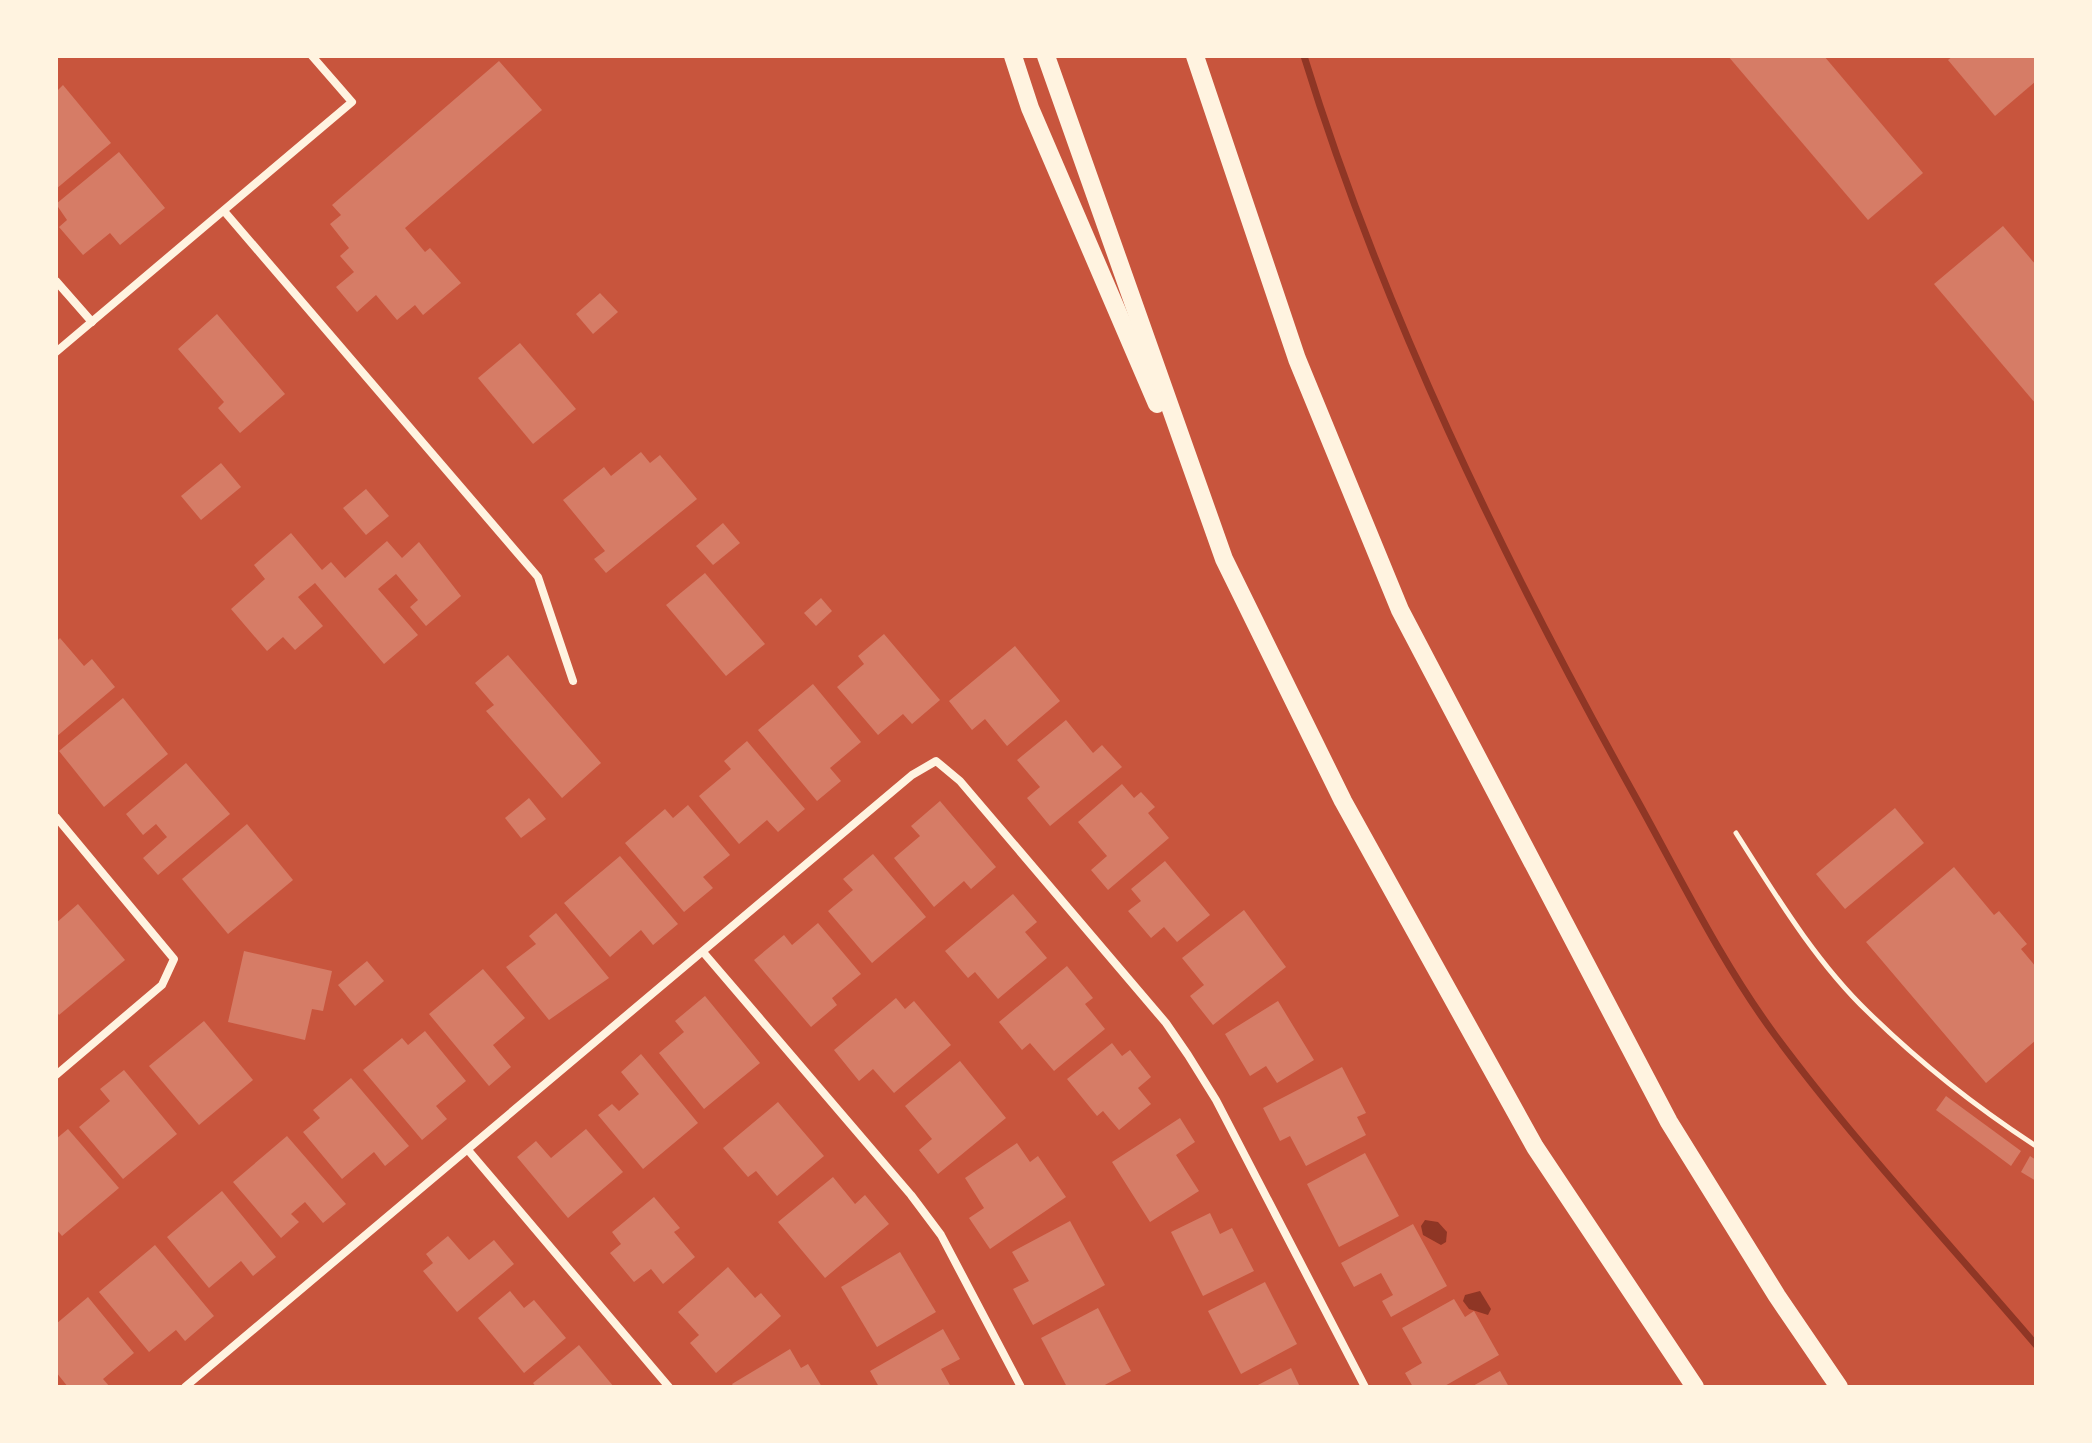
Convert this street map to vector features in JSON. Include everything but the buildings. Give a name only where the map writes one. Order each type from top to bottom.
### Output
[{"type":"highway","points":[[1013,56],[1030,108],[1224,559],[1343,801],[1535,1147],[1695,1387]]},
{"type":"highway","points":[[1046,56],[1224,559]]},
{"type":"highway","points":[[1196,58],[1297,359],[1400,610],[1669,1122],[1777,1296],[1839,1387]]},
{"type":"street","points":[[56,352],[352,102],[312,56]]},
{"type":"street","points":[[224,211],[538,577],[573,681]]},
{"type":"street","points":[[59,285],[92,322]]},
{"type":"street","points":[[185,1387],[912,775],[936,761],[960,781],[1173,1034],[1216,1100],[1365,1387]]},
{"type":"street","points":[[56,817],[174,959],[162,985],[56,1075]]},
{"type":"street","points":[[703,952],[911,1195],[941,1235],[1021,1387]]},
{"type":"street","points":[[468,1150],[669,1387]]},
{"type":"lane","points":[[1736,833],[1790,917],[1866,1010],[1976,1105],[2036,1146]]},
{"type":"shaded area","points":[[1425,1220],[1438,1222],[1447,1232],[1446,1242],[1441,1245],[1423,1235],[1421,1226]]},
{"type":"shaded area","points":[[1480,1291],[1491,1309],[1488,1315],[1469,1309],[1463,1301],[1465,1295]]},
{"type":"waterway","points":[[1304,56],[1370,246],[1448,431],[1536,612],[1699,914],[1735,976],[1806,1075],[1870,1154],[2036,1345]]}]
